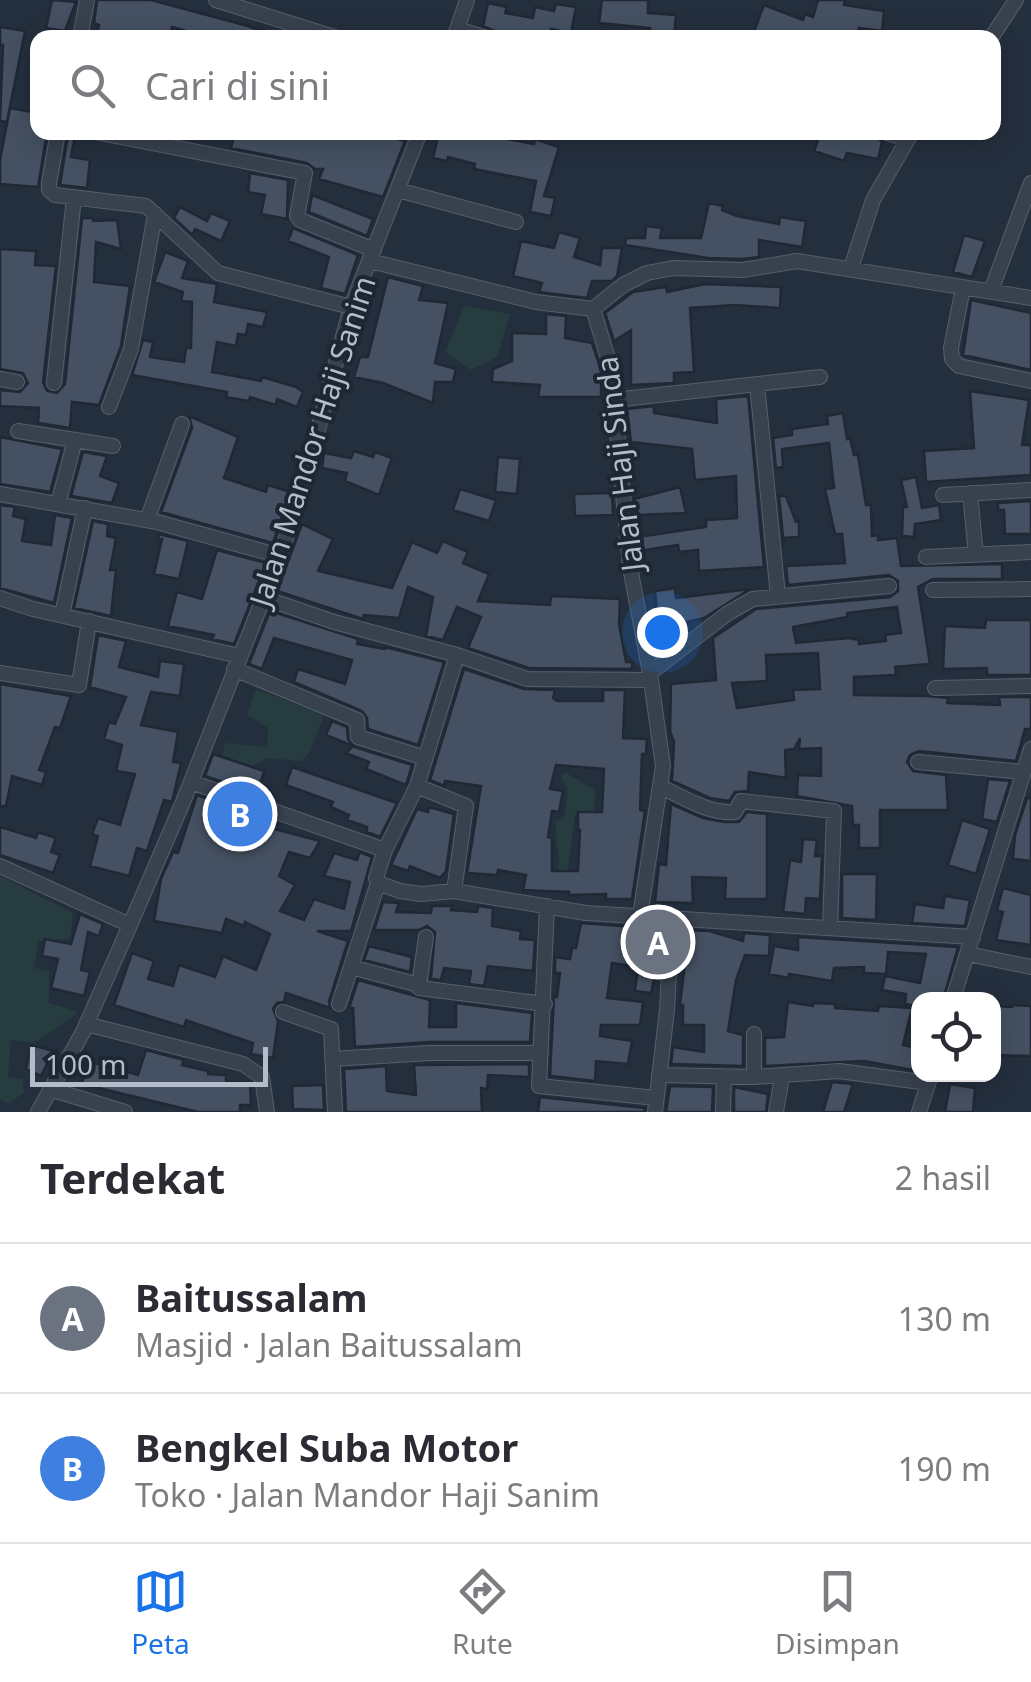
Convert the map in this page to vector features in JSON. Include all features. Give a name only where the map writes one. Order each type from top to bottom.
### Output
[{"type":"street","points":[[81,30],[87,0]]},
{"type":"street","points":[[216,0],[310,30]]},
{"type":"street","points":[[274,19],[278,0]]},
{"type":"street","points":[[457,30],[467,0]]},
{"type":"street","points":[[996,30],[1016,0]]},
{"type":"street","points":[[57,140],[49,190],[55,196],[146,206],[218,273],[351,308]]},
{"type":"street","points":[[137,140],[305,173],[300,220],[372,255],[536,302],[592,309],[624,284],[647,274],[673,268],[726,271],[797,261],[1031,298]]},
{"type":"street","name":"Jalan Mandor Haji Sanim","points":[[38,1112],[86,1024],[130,925],[264,598],[304,485],[351,308],[417,140]]},
{"type":"street","points":[[851,268],[874,200],[907,140]]},
{"type":"street","points":[[991,291],[1031,183]]},
{"type":"street","points":[[398,190],[516,222]]},
{"type":"street","points":[[54,383],[74,198]]},
{"type":"street","points":[[109,406],[131,349],[155,214]]},
{"type":"street","points":[[963,288],[952,359],[959,366],[1031,381]]},
{"type":"street","name":"Jalan Haji Sinda","points":[[592,309],[605,341],[630,567],[663,766],[640,916]]},
{"type":"street","points":[[614,400],[820,376]]},
{"type":"street","points":[[0,379],[17,382]]},
{"type":"street","points":[[757,384],[778,596]]},
{"type":"street","points":[[147,520],[182,424]]},
{"type":"street","points":[[18,431],[113,446]]},
{"type":"street","points":[[58,504],[75,440]]},
{"type":"street","points":[[943,496],[1031,490]]},
{"type":"street","points":[[970,493],[976,555]]},
{"type":"street","points":[[0,494],[147,520],[280,556]]},
{"type":"street","points":[[62,615],[85,508]]},
{"type":"street","points":[[926,557],[1031,552]]},
{"type":"street","points":[[264,598],[527,678],[650,677],[746,602],[889,586]]},
{"type":"street","points":[[933,590],[1031,589]]},
{"type":"street","points":[[0,598],[237,663],[357,720],[358,737],[426,758]]},
{"type":"street","points":[[0,673],[80,686],[89,621]]},
{"type":"street","points":[[340,1004],[385,850],[417,786],[457,656]]},
{"type":"street","points":[[935,688],[1031,686]]},
{"type":"street","points":[[956,992],[1031,749]]},
{"type":"street","points":[[918,762],[1024,772]]},
{"type":"street","points":[[191,782],[385,850]]},
{"type":"street","points":[[417,786],[466,806],[454,891]]},
{"type":"street","points":[[661,788],[723,812],[735,812],[740,800],[834,811],[830,928]]},
{"type":"street","points":[[0,866],[130,925]]},
{"type":"street","points":[[378,882],[421,894],[454,891],[586,914],[973,937]]},
{"type":"street","points":[[547,906],[546,1004],[539,1083],[542,1088],[655,1105],[667,1010],[672,918]]},
{"type":"street","points":[[418,984],[426,937]]},
{"type":"street","points":[[968,954],[1031,967]]},
{"type":"street","points":[[351,967],[418,984],[419,988],[546,1004]]},
{"type":"street","points":[[283,1012],[331,1030],[335,1112]]},
{"type":"street","points":[[86,1024],[243,1064],[262,1077],[267,1112]]},
{"type":"street","points":[[754,1034],[754,1078]]},
{"type":"street","points":[[332,1059],[542,1054]]},
{"type":"street","points":[[658,1075],[754,1078],[839,1071],[911,1077]]},
{"type":"street","points":[[776,1112],[782,1076]]},
{"type":"street","points":[[722,1112],[724,1078]]},
{"type":"street","points":[[919,1112],[929,1082]]},
{"type":"street","points":[[53,1090],[125,1112]]},
{"type":"green space","points":[[464,306],[510,314],[497,357],[471,370],[445,352]]},
{"type":"green space","points":[[256,689],[324,715],[310,752],[301,761],[267,758],[251,767],[222,755],[225,743],[267,747],[268,728],[247,715]]},
{"type":"green space","points":[[565,772],[595,790],[594,812],[575,814],[565,892],[554,892],[559,862],[555,822],[564,818],[568,789],[561,777]]},
{"type":"green space","points":[[0,876],[73,913],[70,939],[38,941],[34,968],[49,971],[49,1003],[79,1012],[35,1043],[11,1040],[8,1077],[23,1079],[24,1093],[8,1104],[0,1099]]},
{"type":"building","points":[[52,0],[76,2],[65,30],[46,28]]},
{"type":"building","points":[[97,0],[151,0],[259,30],[98,30],[99,25],[94,23]]},
{"type":"building","points":[[602,0],[648,0],[648,13],[676,15],[675,30],[599,23]]},
{"type":"building","points":[[818,0],[845,0],[844,5],[884,11],[882,30],[754,30],[764,5],[803,20],[805,14],[813,17]]},
{"type":"building","points":[[488,3],[507,7],[505,13],[533,18],[535,7],[554,11],[556,4],[576,7],[572,30],[492,30],[483,26]]},
{"type":"building","points":[[0,27],[25,31],[7,122],[0,121]]},
{"type":"building","points":[[10,108],[30,112],[30,140],[46,140],[38,187],[0,184],[0,160]]},
{"type":"building","points":[[67,140],[74,140],[71,157],[90,160],[87,188],[60,185]]},
{"type":"building","points":[[233,140],[405,141],[383,197],[319,179],[323,169],[307,163],[231,148]]},
{"type":"building","points":[[437,140],[512,140],[534,144],[538,140],[559,147],[544,196],[555,198],[551,216],[530,212],[536,181],[474,169],[475,164],[448,157],[447,161],[433,158]]},
{"type":"building","points":[[818,140],[882,142],[878,159],[847,153],[844,161],[814,151]]},
{"type":"building","points":[[250,173],[288,180],[287,219],[261,214],[265,195],[248,192]]},
{"type":"building","points":[[312,195],[373,219],[367,236],[309,212]]},
{"type":"building","points":[[709,203],[723,206],[722,210],[737,216],[779,224],[780,217],[806,221],[802,247],[759,240],[759,257],[742,259],[708,258],[625,245],[626,238],[645,238],[646,226],[662,228],[660,238],[701,238]]},
{"type":"building","points":[[180,207],[207,221],[211,213],[230,221],[221,241],[195,229],[193,234],[189,232],[174,218]]},
{"type":"building","points":[[82,218],[117,220],[121,249],[96,242],[94,282],[130,286],[121,346],[99,405],[72,402],[70,428],[38,423],[39,408],[0,406],[0,390],[20,392],[28,383],[23,373],[0,369],[0,249],[36,251],[35,265],[56,266],[43,382],[47,391],[57,393],[65,384]]},
{"type":"building","points":[[293,228],[358,255],[345,294],[321,288],[329,257],[288,241]]},
{"type":"building","points":[[559,232],[580,238],[574,257],[600,265],[602,248],[622,248],[617,276],[612,281],[592,281],[587,298],[539,292],[542,283],[513,276],[521,241],[554,248]]},
{"type":"building","points":[[964,235],[985,241],[972,277],[953,272]]},
{"type":"building","points":[[165,252],[188,261],[182,278],[217,284],[214,302],[267,312],[263,327],[248,324],[246,335],[238,334],[236,346],[217,342],[212,372],[261,381],[262,377],[296,387],[303,392],[297,407],[277,399],[276,405],[250,397],[249,401],[226,397],[227,392],[132,375],[143,340],[153,342],[150,357],[184,362],[186,348],[191,348],[192,302],[181,301],[183,292],[154,282]]},
{"type":"building","points":[[388,277],[423,286],[419,300],[448,303],[435,363],[456,369],[453,382],[435,382],[433,403],[383,383],[354,377],[360,357],[368,357]]},
{"type":"building","points":[[705,284],[781,287],[780,308],[690,308],[694,372],[674,373],[674,383],[631,385],[631,330],[614,341],[605,313],[633,292],[666,287],[667,292]]},
{"type":"building","points":[[971,300],[1031,313],[1031,370],[963,355]]},
{"type":"building","points":[[546,314],[566,316],[565,338],[592,343],[601,370],[601,397],[538,397],[540,385],[492,382],[493,369],[512,361],[512,333],[546,334]]},
{"type":"building","points":[[970,391],[1029,400],[1022,445],[1031,445],[1031,475],[926,482],[924,451],[974,448]]},
{"type":"building","points":[[748,396],[764,567],[699,571],[698,550],[679,552],[678,545],[639,551],[638,537],[706,527],[706,520],[737,518],[736,476],[695,480],[692,449],[631,442],[627,409],[654,406],[654,413],[717,423],[716,399]]},
{"type":"building","points":[[843,413],[847,439],[850,438],[854,455],[858,455],[866,505],[871,505],[872,536],[878,535],[878,540],[897,538],[901,566],[1002,564],[1002,579],[933,579],[918,587],[930,664],[895,667],[896,675],[854,677],[854,695],[927,696],[948,698],[947,703],[1000,705],[999,697],[1031,697],[1031,729],[1025,729],[1016,761],[919,751],[910,755],[907,762],[913,771],[946,775],[948,810],[880,810],[880,848],[859,848],[859,825],[853,825],[852,806],[797,796],[798,775],[821,776],[821,748],[799,749],[800,738],[794,749],[785,750],[786,778],[749,772],[748,791],[735,792],[729,801],[710,798],[672,781],[671,684],[716,680],[713,638],[756,609],[890,597],[898,591],[898,581],[889,575],[788,585],[786,566],[845,563],[842,534],[835,534],[825,489],[834,488],[829,443],[782,449],[783,467],[776,468],[773,438],[792,435],[792,429],[828,424],[827,416]],"holes":[[[897,607],[901,633],[885,635],[886,641],[859,644],[859,640],[849,638],[796,643],[793,627],[847,617],[847,613]],[[818,653],[820,689],[793,690],[794,700],[737,708],[732,683],[767,681],[766,655]]]},
{"type":"building","points":[[189,416],[238,437],[224,478],[266,492],[268,485],[290,492],[273,543],[161,512],[192,428]]},
{"type":"building","points":[[0,437],[62,449],[50,492],[0,484]]},
{"type":"building","points":[[354,451],[392,458],[379,495],[345,481],[347,473],[322,468],[324,453],[351,458]]},
{"type":"building","points":[[83,452],[107,456],[100,476],[119,483],[112,503],[71,496]]},
{"type":"building","points":[[498,457],[520,459],[517,494],[495,492]]},
{"type":"building","points":[[916,477],[922,508],[939,505],[941,520],[915,524],[914,537],[902,536],[903,507],[907,507],[901,480]]},
{"type":"building","points":[[680,487],[686,513],[638,515],[634,499]]},
{"type":"building","points":[[460,489],[496,500],[489,521],[453,510]]},
{"type":"building","points":[[612,493],[613,515],[575,516],[574,494]]},
{"type":"building","points":[[779,496],[786,496],[796,522],[799,521],[799,537],[783,538]]},
{"type":"building","points":[[1031,501],[1031,534],[1005,534],[1004,510],[998,510],[998,503]]},
{"type":"building","points":[[0,505],[15,507],[13,516],[26,519],[22,541],[51,545],[55,515],[72,518],[54,603],[0,588]]},
{"type":"building","points":[[93,521],[108,524],[107,536],[116,538],[110,570],[116,570],[111,616],[74,608]]},
{"type":"building","points":[[302,524],[333,539],[318,571],[392,588],[412,542],[437,553],[443,541],[468,552],[463,563],[489,574],[478,601],[550,605],[551,596],[620,599],[619,624],[626,662],[632,662],[632,669],[529,668],[468,648],[481,617],[457,607],[443,640],[426,636],[433,597],[408,587],[399,618],[364,615],[363,619],[277,591]]},
{"type":"building","points":[[159,534],[188,541],[179,579],[154,574],[162,539],[158,539]]},
{"type":"building","points":[[217,550],[266,563],[234,644],[212,639],[214,635],[168,626],[177,592],[202,599]]},
{"type":"building","points":[[675,588],[676,598],[750,589],[704,618],[653,630],[650,614],[657,612],[655,591]]},
{"type":"building","points":[[270,611],[358,639],[357,644],[444,662],[418,745],[368,729],[362,711],[294,682],[298,669],[345,684],[352,660],[274,638],[262,669],[249,664]]},
{"type":"building","points":[[986,620],[1031,620],[1031,675],[987,675],[987,668],[943,669],[945,626],[985,628]]},
{"type":"building","points":[[98,635],[126,641],[119,667],[158,677],[160,661],[184,664],[180,696],[151,692],[141,725],[178,732],[173,762],[181,763],[172,802],[164,800],[147,851],[137,848],[129,876],[90,866],[98,836],[92,834],[98,818],[120,825],[135,774],[116,771],[122,745],[104,739],[109,722],[115,724],[126,697],[90,687]]},
{"type":"building","points":[[464,669],[524,689],[555,690],[553,698],[557,701],[603,701],[603,690],[625,690],[623,738],[647,739],[646,754],[642,754],[640,810],[645,811],[632,899],[523,890],[526,875],[498,870],[497,875],[467,873],[481,786],[445,781],[444,786],[430,780]],"holes":[[[556,765],[604,769],[602,812],[578,812],[578,871],[552,871],[552,838],[548,837],[552,811],[559,812],[563,791],[550,789]]]},
{"type":"building","points":[[0,684],[71,696],[39,770],[46,772],[42,785],[12,776],[6,806],[0,806]]},
{"type":"building","points":[[332,721],[347,727],[348,739],[354,747],[412,765],[406,785],[366,769],[369,762],[346,753],[353,746],[326,735]]},
{"type":"building","points":[[213,754],[264,771],[257,794],[205,776]]},
{"type":"building","points":[[292,767],[397,803],[380,837],[347,820],[349,815],[331,807],[333,802],[286,785]]},
{"type":"building","points":[[988,779],[1010,781],[997,822],[982,819]]},
{"type":"building","points":[[197,795],[272,822],[270,828],[320,841],[310,858],[289,852],[279,876],[295,885],[280,911],[304,920],[314,899],[344,909],[350,882],[324,876],[334,853],[357,860],[360,852],[372,857],[351,931],[317,931],[348,941],[330,1008],[286,993],[284,1002],[273,1009],[278,1021],[273,1058],[251,1054],[253,1043],[186,1020],[184,1027],[114,1005],[132,953],[154,961],[148,979],[173,986],[179,965],[215,977],[223,956],[256,970],[270,934],[245,922],[244,926],[226,919],[222,933],[154,921],[161,879],[173,852],[178,853]]},
{"type":"building","points":[[1027,798],[1031,798],[1031,861],[1013,859],[1015,835]]},
{"type":"building","points":[[671,804],[724,822],[739,822],[747,812],[767,814],[767,899],[725,899],[726,878],[692,877],[693,903],[655,902],[659,864],[666,865]]},
{"type":"building","points":[[429,807],[454,814],[446,871],[440,878],[410,866],[408,871],[391,865],[417,809],[428,812]]},
{"type":"building","points":[[962,820],[990,829],[976,874],[948,865]]},
{"type":"building","points":[[0,827],[36,838],[38,832],[56,838],[51,852],[60,855],[53,873],[0,855]]},
{"type":"building","points":[[803,839],[817,840],[815,856],[822,856],[820,899],[806,898],[805,914],[783,912],[790,860],[801,862]]},
{"type":"building","points":[[842,874],[877,874],[876,920],[842,918]]},
{"type":"building","points":[[1003,888],[1031,895],[1031,945],[996,940],[1003,912],[997,910]]},
{"type":"building","points":[[945,896],[970,900],[965,926],[912,923],[915,904],[943,908]]},
{"type":"building","points":[[383,902],[399,903],[396,912],[431,913],[432,906],[477,912],[478,906],[493,908],[492,926],[521,931],[520,939],[535,940],[533,971],[488,966],[484,986],[469,984],[471,971],[444,968],[441,980],[431,979],[435,932],[427,926],[419,930],[374,930]]},
{"type":"building","points":[[80,914],[103,924],[99,936],[88,932],[81,970],[90,972],[84,996],[51,988],[58,959],[42,956],[45,939],[71,944]]},
{"type":"building","points":[[581,923],[661,929],[651,993],[635,991],[638,967],[612,963],[607,998],[643,1002],[640,1025],[601,1025],[600,1036],[632,1041],[628,1064],[596,1061],[595,1081],[550,1076],[554,996],[557,997],[560,973],[555,973],[555,957],[570,959]]},
{"type":"building","points":[[684,930],[709,931],[743,941],[744,933],[770,935],[769,956],[745,955],[736,980],[728,1031],[743,1035],[743,1066],[671,1064],[673,1047],[704,1052],[704,1025],[683,1025],[680,1005],[685,963],[680,962]]},
{"type":"building","points":[[798,937],[958,947],[945,992],[911,992],[911,1005],[905,1004],[906,994],[882,990],[885,976],[920,983],[926,954],[888,952],[886,974],[864,973],[864,967],[834,968],[832,981],[769,974],[774,946],[798,950]]},
{"type":"building","points":[[369,946],[412,957],[410,972],[364,960]]},
{"type":"building","points":[[358,980],[430,1000],[429,1027],[456,1027],[456,1003],[532,1013],[530,1042],[355,1047],[353,1008],[349,1008]]},
{"type":"building","points":[[788,1002],[878,1011],[879,1006],[911,1008],[903,1045],[911,1047],[911,1070],[864,1061],[765,1066],[765,1038],[784,1037]]},
{"type":"building","points":[[1001,1006],[1031,1006],[1031,1056],[1001,1055]]},
{"type":"building","points":[[31,1045],[54,1051],[56,1058],[47,1064],[41,1076],[26,1069]]},
{"type":"building","points":[[146,1050],[184,1060],[182,1065],[208,1074],[226,1075],[226,1082],[250,1082],[251,1105],[240,1105],[240,1112],[198,1112],[82,1084],[87,1061],[138,1075]]},
{"type":"building","points":[[529,1064],[529,1077],[488,1075],[487,1089],[481,1088],[482,1112],[346,1112],[344,1069],[386,1066],[387,1091],[416,1095],[414,1065]]},
{"type":"building","points":[[832,1082],[853,1084],[844,1112],[823,1112]]},
{"type":"building","points":[[950,1084],[975,1088],[973,1112],[945,1112]]},
{"type":"building","points":[[323,1085],[324,1110],[293,1109],[292,1086]]},
{"type":"building","points":[[670,1086],[713,1087],[712,1112],[666,1112]]},
{"type":"building","points":[[734,1087],[768,1094],[766,1112],[734,1112]]},
{"type":"building","points":[[540,1097],[645,1108],[644,1112],[538,1112]]},
{"type":"place","name":"Bengkel Suba Motor","points":[[240,814]]},
{"type":"place","name":"Baitussalam","points":[[658,942]]}]
